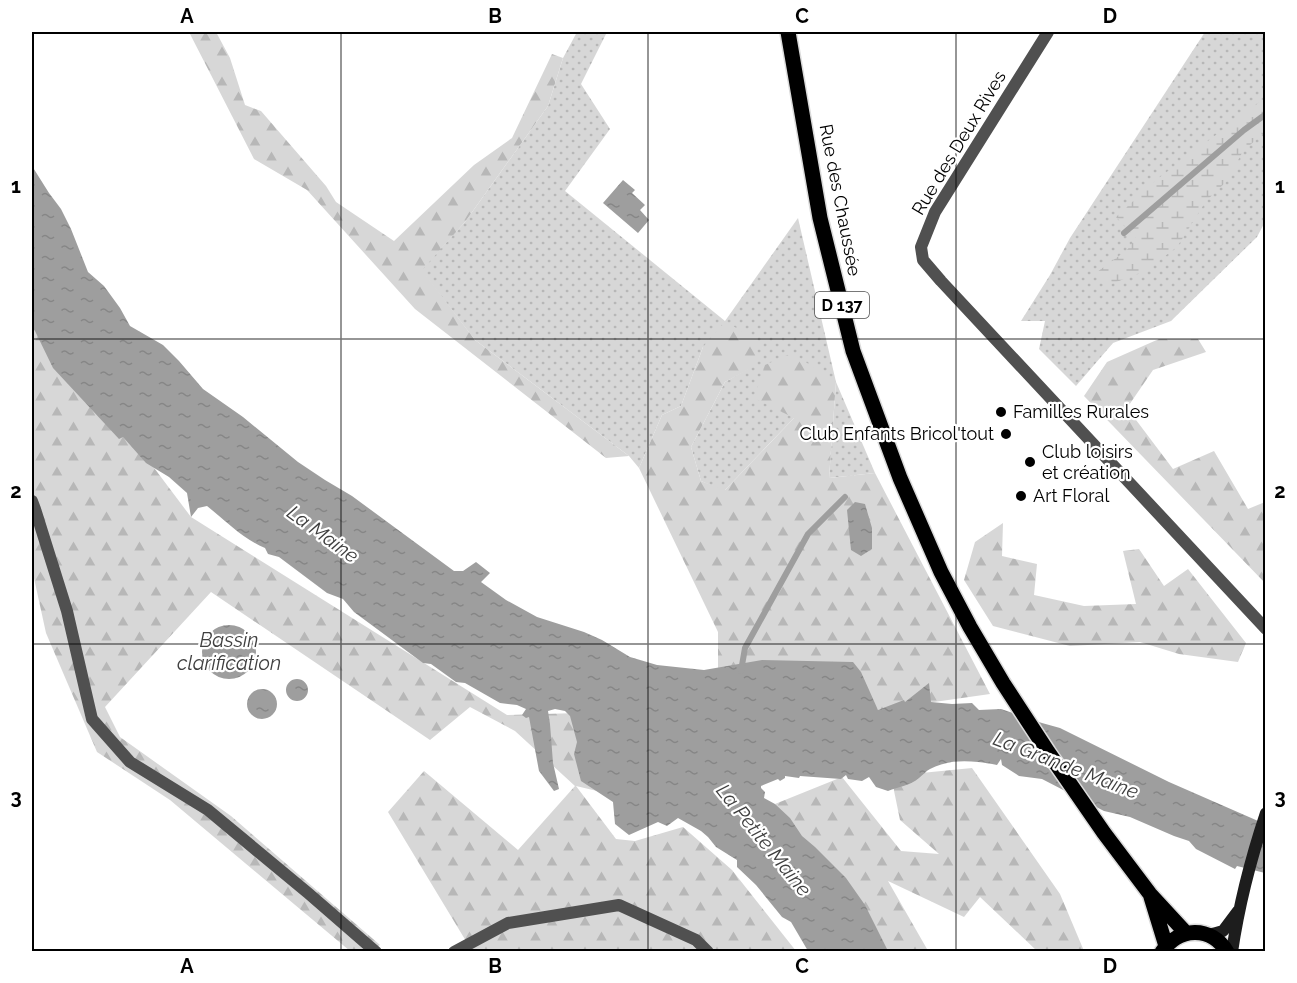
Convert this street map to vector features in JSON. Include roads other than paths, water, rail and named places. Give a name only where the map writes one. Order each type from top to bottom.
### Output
[{"type":"main road","name":"Rue des Chaussée","points":[[789,38],[820,218],[853,351],[900,478],[941,573],[1003,683],[1104,833],[1150,894]]},
{"type":"main road","name":"D 137","points":[[1150,894],[1186,933]]},
{"type":"main road","name":"D 137","points":[[1150,894],[1164,949]]},
{"type":"main road","points":[[1164,949],[1171,940],[1186,933],[1198,932],[1219,941],[1227,951]]},
{"type":"street","name":"Rue des Deux Rives","points":[[1048,32],[935,212],[921,247],[924,260],[1264,628]]},
{"type":"street","points":[[32,501],[68,611],[92,719],[130,762],[208,810],[376,951]]},
{"type":"street","points":[[1232,951],[1247,875],[1265,814]]},
{"type":"street","points":[[454,951],[508,923],[619,905],[696,940],[708,951]]},
{"type":"street","points":[[1209,935],[1222,931],[1239,910]]},
{"type":"water","points":[[32,166],[61,209],[88,272],[104,286],[130,326],[163,345],[203,389],[243,417],[298,462],[352,496],[454,571],[463,571],[476,562],[490,573],[481,582],[506,600],[537,617],[584,632],[630,657],[657,665],[704,670],[762,660],[853,662],[861,672],[878,710],[904,700],[905,702],[929,683],[931,702],[972,703],[979,710],[1001,709],[1060,728],[1169,782],[1265,824],[1265,873],[1237,866],[1235,869],[1196,849],[1189,841],[1130,817],[1104,811],[1042,779],[1019,776],[1002,765],[1001,759],[997,765],[972,762],[946,763],[930,769],[912,782],[888,791],[876,787],[869,777],[862,781],[848,779],[846,775],[841,779],[785,776],[780,781],[778,779],[761,786],[765,792],[764,798],[775,804],[790,818],[802,836],[846,878],[865,905],[888,951],[808,951],[791,922],[782,917],[756,885],[737,867],[737,860],[716,847],[701,831],[678,818],[667,826],[658,822],[629,835],[615,824],[613,802],[581,781],[574,754],[577,742],[570,716],[565,711],[555,709],[548,711],[553,763],[559,789],[554,791],[539,771],[529,717],[522,715],[526,709],[517,705],[500,703],[465,683],[456,682],[431,664],[423,663],[354,612],[343,599],[327,593],[279,557],[268,554],[265,548],[242,535],[207,506],[198,508],[191,517],[187,493],[169,477],[146,463],[123,437],[119,439],[53,368],[32,327]]},
{"type":"water","points":[[623,180],[635,190],[632,193],[645,205],[640,210],[649,220],[638,233],[603,203]]},
{"type":"water","points":[[855,502],[865,504],[872,528],[872,549],[861,556],[851,550],[847,510]]},
{"type":"water","name":"Bassin clarification","points":[[229,625],[239,627],[248,633],[254,642],[256,652],[254,662],[248,671],[239,677],[229,679],[219,677],[210,671],[204,662],[202,652],[204,642],[210,633],[219,627]]},
{"type":"water","points":[[297,679],[305,682],[308,690],[305,698],[297,701],[289,698],[286,690],[289,682]]},
{"type":"water","points":[[262,689],[273,693],[277,704],[273,715],[262,719],[251,715],[247,704],[251,693]]},
{"type":"waterway","points":[[1124,233],[1244,130],[1266,114]]},
{"type":"waterway","points":[[741,671],[745,648],[808,534],[845,497]]},
{"type":"place","name":"Familles Rurales","points":[[1001,412]]},
{"type":"place","name":"Club Enfants Bricol'tout","points":[[1006,434]]},
{"type":"place","name":"Club loisirs et création","points":[[1030,462]]},
{"type":"place","name":"Art Floral","points":[[1021,496]]},
{"type":"water label","name":"La Maine","points":[[323,534]]},
{"type":"water label","name":"La Grande Maine","points":[[1066,765]]},
{"type":"water label","name":"La Petite Maine","points":[[764,840]]}]
